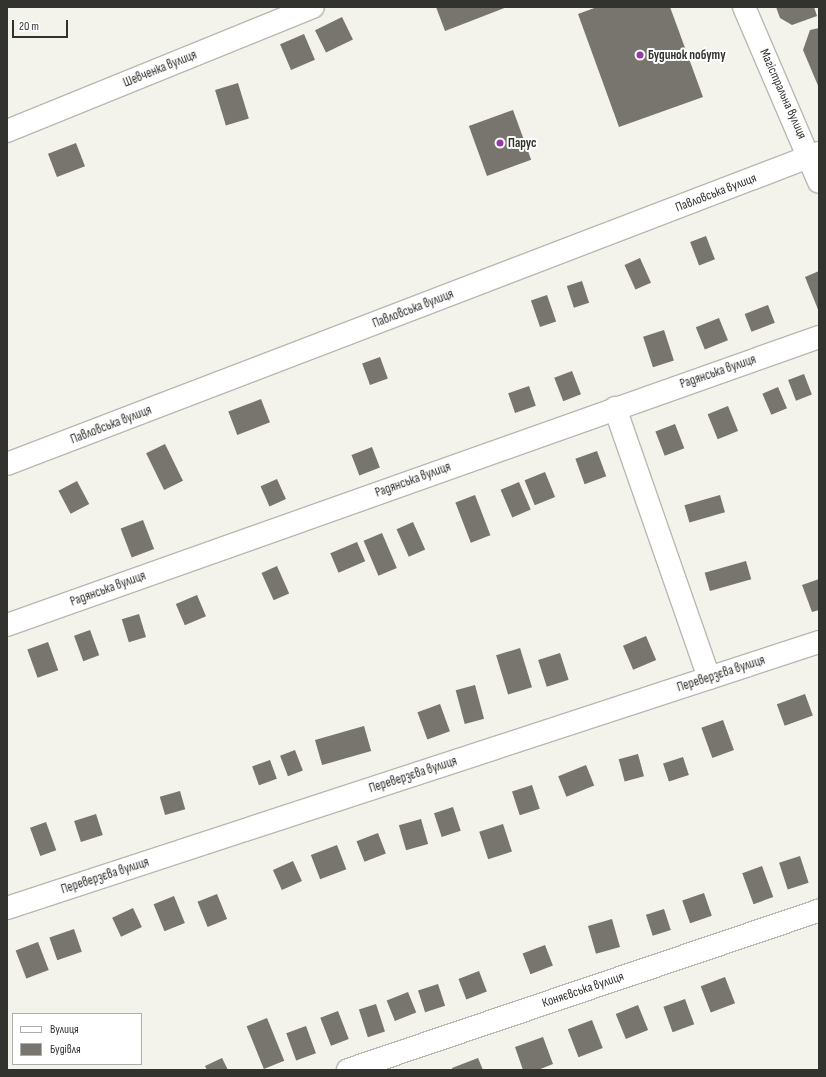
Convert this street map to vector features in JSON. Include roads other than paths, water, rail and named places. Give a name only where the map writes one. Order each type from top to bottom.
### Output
[{"type":"street","name":"Шевченка вулиця","points":[[7,131],[313,7]]},
{"type":"street","name":"Магістральна вулиця","points":[[744,7],[812,147],[819,182]]},
{"type":"street","name":"Павловська вулиця","points":[[7,464],[812,147]]},
{"type":"street","name":"Радянська вулиця","points":[[7,625],[819,336]]},
{"type":"street","points":[[615,408],[709,678]]},
{"type":"street","name":"Переверзєва вулиця","points":[[7,908],[819,642]]},
{"type":"street","name":"Коняєвська вулиця","points":[[348,1070],[819,911]]},
{"type":"place","name":"Будинок побуту","points":[[640,55]]},
{"type":"place","name":"Парус","points":[[500,143]]}]
